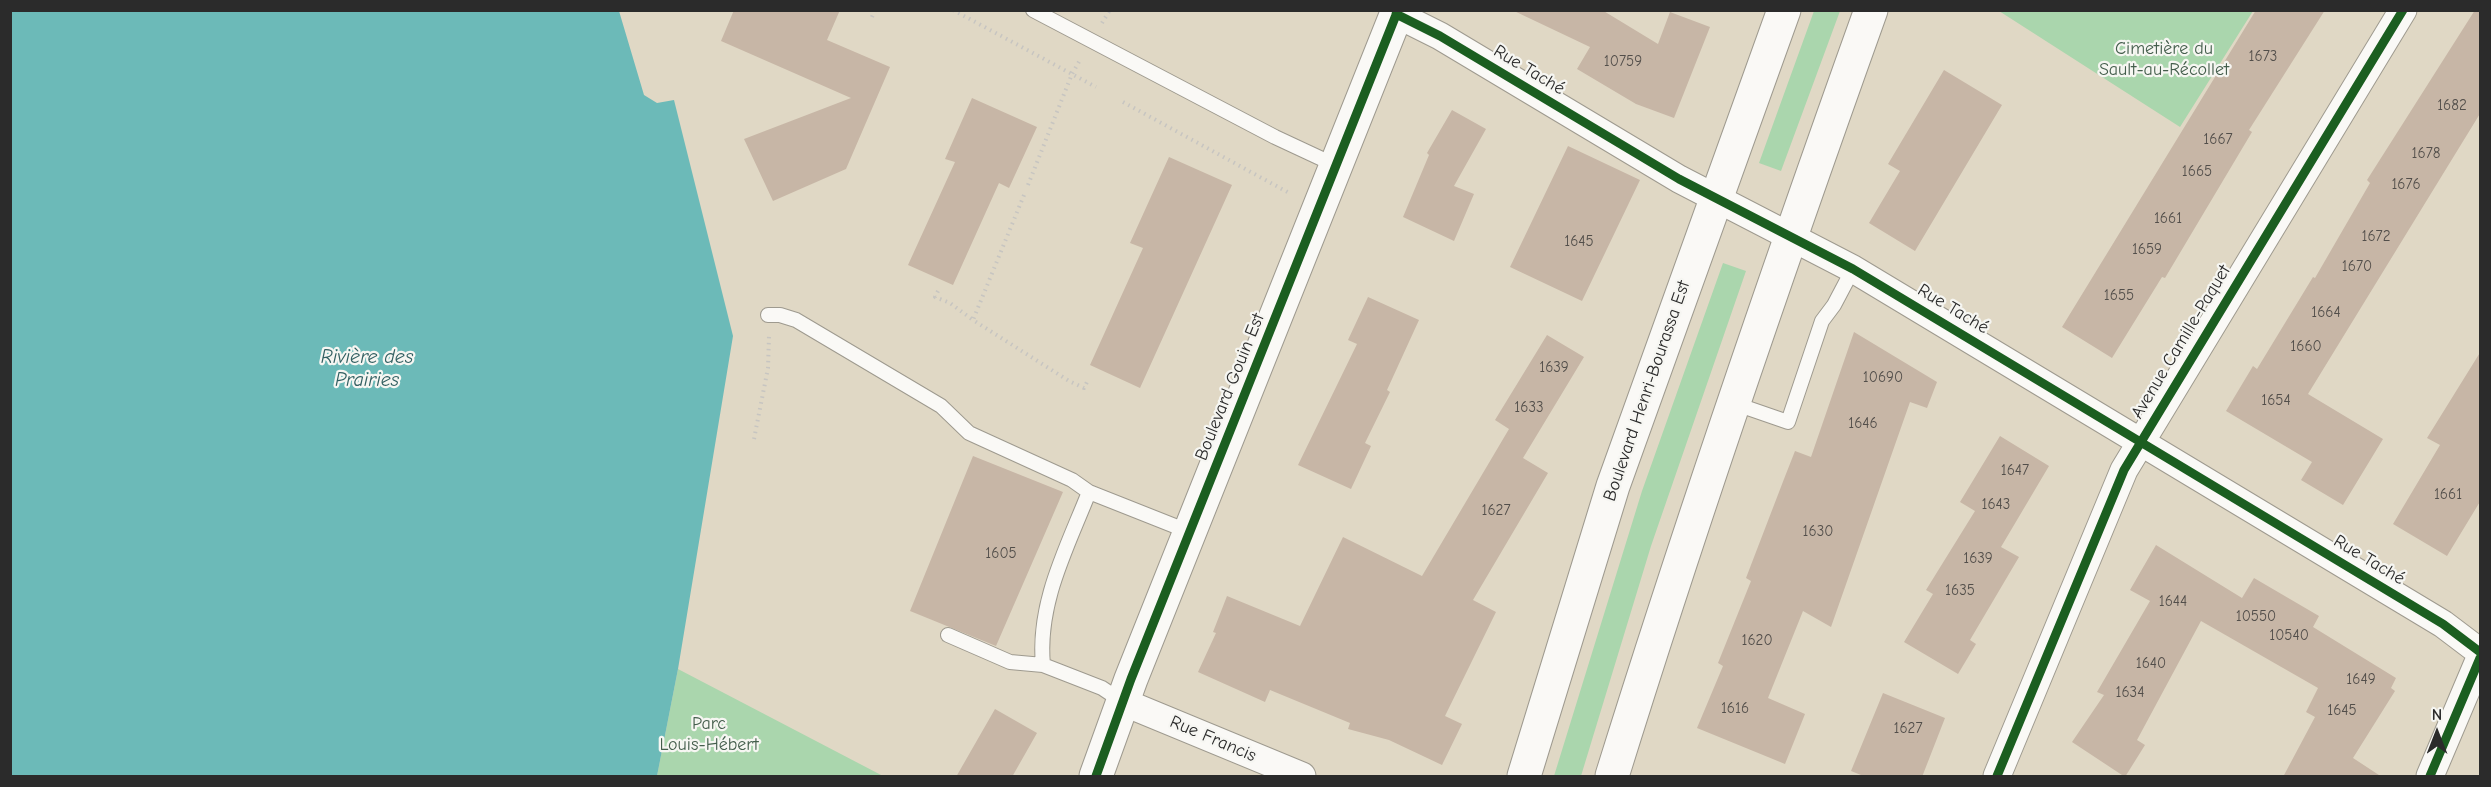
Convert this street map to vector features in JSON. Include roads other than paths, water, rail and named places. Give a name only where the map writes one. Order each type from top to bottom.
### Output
[{"type":"main road","name":"Boulevard Henri-Bourassa Est","points":[[1524,777],[1613,486],[1784,10]]},
{"type":"main road","points":[[1611,777],[1681,556],[1790,236],[1871,10]]},
{"type":"main road","name":"Boulevard Gouin Est","points":[[1096,777],[1123,702],[1397,12]]},
{"type":"street","name":"Avenue Camille-Paquet","points":[[1997,777],[2119,481],[2403,10]]},
{"type":"street","name":"Rue Taché","points":[[1397,12],[1678,179],[1853,269],[2443,624],[2481,652]]},
{"type":"street","points":[[2430,777],[2481,658]]},
{"type":"street","name":"Rue Francis","points":[[1123,702],[1290,774]]},
{"type":"lane","points":[[1033,10],[1275,137],[1335,165]]},
{"type":"lane","points":[[1733,403],[1788,422],[1822,321],[1834,305],[1853,269]]},
{"type":"lane","points":[[768,315],[780,315],[796,320],[941,406],[969,433],[1072,480],[1089,492],[1190,532]]},
{"type":"lane","points":[[1043,665],[1042,624],[1048,597],[1089,492]]},
{"type":"lane","points":[[948,635],[1010,662],[1043,665],[1102,688],[1123,702]]},
{"type":"water","name":"Rivière des Prairies","points":[[10,11],[619,11],[644,95],[657,103],[674,100],[733,336],[678,669],[657,776],[11,776]]},
{"type":"park label","name":"Cimetière du Sault-au-Récollet","points":[[2164,59]]},
{"type":"park label","name":"Parc Louis-Hébert","points":[[709,734]]}]
